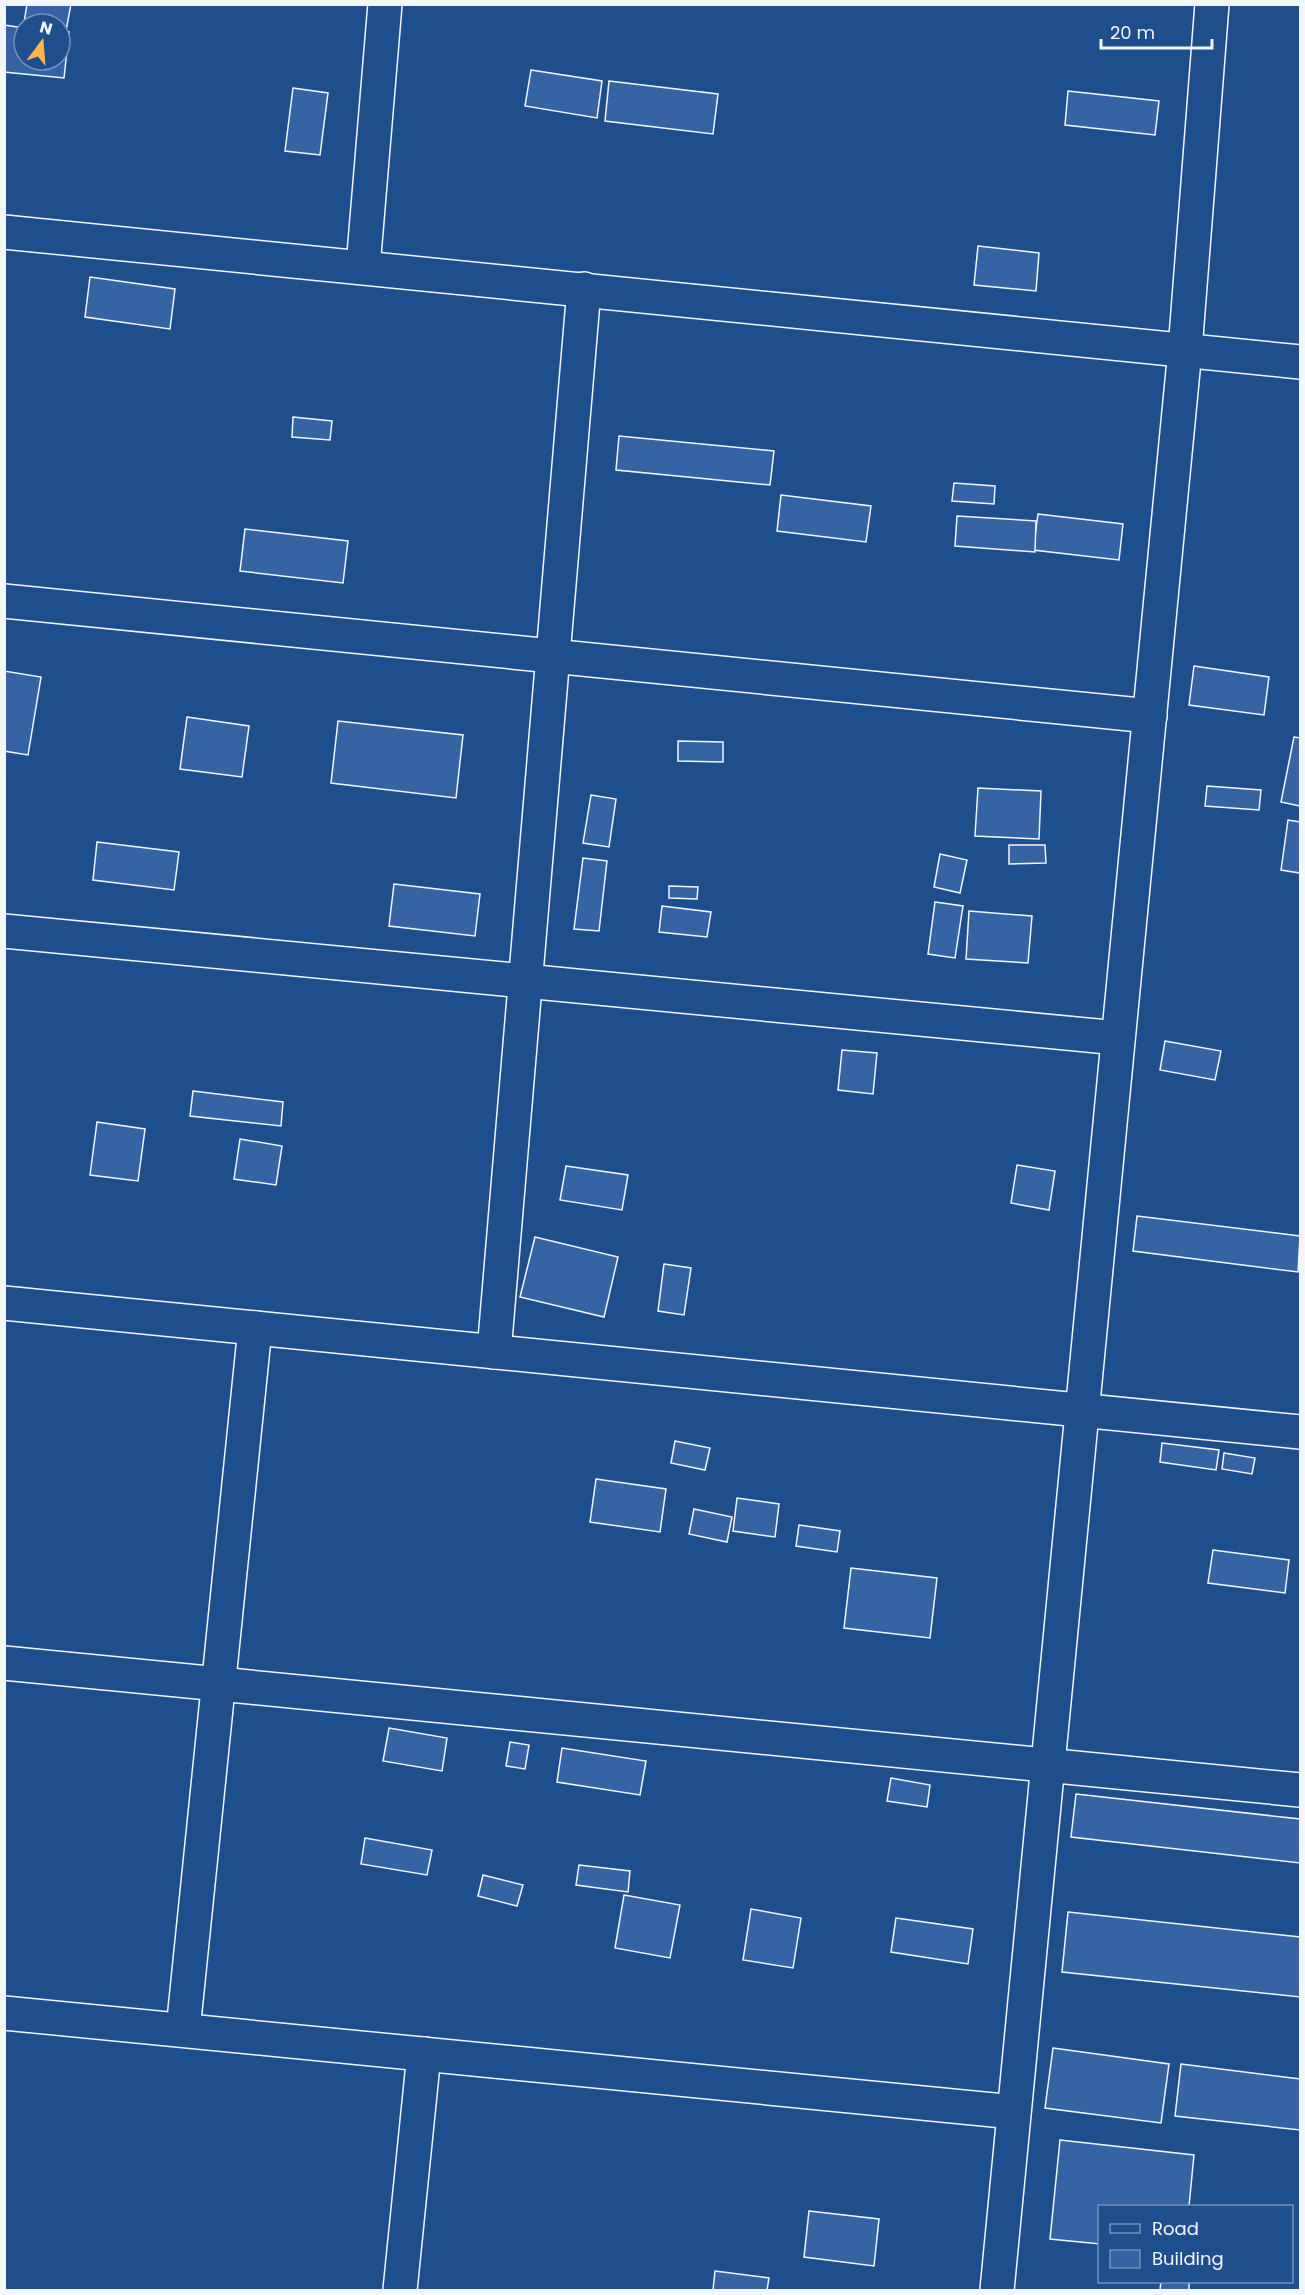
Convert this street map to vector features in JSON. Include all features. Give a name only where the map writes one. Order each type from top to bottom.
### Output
[{"type":"street","points":[[363,267],[385,4]]},
{"type":"street","points":[[997,2290],[1185,350],[1212,4]]},
{"type":"street","points":[[4,232],[1300,362]]},
{"type":"street","points":[[494,1352],[584,290]]},
{"type":"street","points":[[4,601],[1150,716]]},
{"type":"street","points":[[4,931],[1118,1038]]},
{"type":"street","points":[[4,1303],[1300,1432]]},
{"type":"street","points":[[183,2030],[255,1328]]},
{"type":"street","points":[[4,1663],[1300,1790]]},
{"type":"street","points":[[4,2013],[1014,2112]]},
{"type":"street","points":[[400,2290],[424,2054]]},
{"type":"building","points":[[27,4],[71,4],[70,12],[26,12]]},
{"type":"building","points":[[4,25],[12,26],[12,72],[65,72],[64,78],[4,72]]},
{"type":"building","points":[[531,70],[602,81],[597,118],[525,106]]},
{"type":"building","points":[[609,81],[718,94],[713,134],[605,121]]},
{"type":"building","points":[[293,88],[328,93],[320,155],[285,151]]},
{"type":"building","points":[[1068,91],[1159,101],[1155,135],[1065,125]]},
{"type":"building","points":[[978,246],[1039,253],[1036,291],[974,285]]},
{"type":"building","points":[[90,277],[175,289],[170,329],[85,317]]},
{"type":"building","points":[[293,417],[332,421],[330,440],[292,437]]},
{"type":"building","points":[[619,436],[774,451],[770,485],[616,470]]},
{"type":"building","points":[[954,483],[995,486],[994,504],[952,501]]},
{"type":"building","points":[[781,495],[871,506],[866,542],[777,531]]},
{"type":"building","points":[[1038,514],[1123,524],[1119,560],[1033,550]]},
{"type":"building","points":[[957,516],[1036,521],[1035,552],[955,546]]},
{"type":"building","points":[[245,529],[348,541],[343,583],[240,571]]},
{"type":"building","points":[[1194,666],[1269,677],[1264,715],[1189,705]]},
{"type":"building","points":[[4,671],[41,677],[28,755],[4,751]]},
{"type":"building","points":[[187,717],[249,726],[242,777],[180,769]]},
{"type":"building","points":[[338,721],[463,735],[456,798],[331,783]]},
{"type":"building","points":[[1294,737],[1300,738],[1300,806],[1281,802]]},
{"type":"building","points":[[678,741],[723,742],[723,762],[678,761]]},
{"type":"building","points":[[1207,786],[1261,790],[1259,810],[1205,806]]},
{"type":"building","points":[[978,788],[1041,791],[1039,839],[975,836]]},
{"type":"building","points":[[591,795],[616,799],[609,847],[583,843]]},
{"type":"building","points":[[1288,820],[1300,822],[1300,873],[1281,870]]},
{"type":"building","points":[[97,842],[179,852],[174,890],[93,880]]},
{"type":"building","points":[[1009,845],[1045,845],[1046,863],[1009,864]]},
{"type":"building","points":[[940,854],[967,860],[960,893],[934,887]]},
{"type":"building","points":[[583,858],[607,861],[599,931],[574,929]]},
{"type":"building","points":[[394,884],[480,894],[475,936],[389,926]]},
{"type":"building","points":[[669,886],[698,887],[697,899],[669,898]]},
{"type":"building","points":[[935,902],[963,906],[955,958],[928,954]]},
{"type":"building","points":[[662,906],[711,912],[707,937],[659,932]]},
{"type":"building","points":[[969,911],[1032,916],[1028,963],[966,959]]},
{"type":"building","points":[[1165,1041],[1221,1051],[1215,1080],[1160,1070]]},
{"type":"building","points":[[842,1050],[877,1053],[873,1094],[838,1090]]},
{"type":"building","points":[[193,1091],[283,1102],[281,1126],[190,1116]]},
{"type":"building","points":[[97,1122],[145,1129],[138,1181],[90,1175]]},
{"type":"building","points":[[240,1139],[282,1146],[276,1185],[234,1179]]},
{"type":"building","points":[[1017,1165],[1055,1171],[1049,1210],[1011,1203]]},
{"type":"building","points":[[566,1166],[628,1175],[622,1210],[560,1200]]},
{"type":"building","points":[[1137,1216],[1300,1236],[1298,1272],[1133,1251]]},
{"type":"building","points":[[535,1237],[618,1257],[604,1317],[520,1297]]},
{"type":"building","points":[[664,1264],[691,1268],[684,1315],[658,1311]]},
{"type":"building","points":[[675,1441],[710,1448],[705,1470],[671,1463]]},
{"type":"building","points":[[1162,1443],[1219,1450],[1216,1470],[1160,1462]]},
{"type":"building","points":[[1224,1453],[1255,1458],[1252,1474],[1222,1469]]},
{"type":"building","points":[[596,1479],[666,1489],[660,1532],[590,1522]]},
{"type":"building","points":[[737,1498],[779,1504],[775,1537],[733,1531]]},
{"type":"building","points":[[694,1509],[732,1517],[727,1542],[689,1534]]},
{"type":"building","points":[[799,1525],[840,1531],[837,1552],[796,1546]]},
{"type":"building","points":[[1213,1550],[1289,1560],[1285,1593],[1208,1583]]},
{"type":"building","points":[[851,1568],[937,1578],[930,1638],[844,1628]]},
{"type":"building","points":[[389,1728],[447,1738],[442,1771],[383,1761]]},
{"type":"building","points":[[510,1742],[529,1745],[525,1769],[506,1766]]},
{"type":"building","points":[[562,1748],[646,1761],[640,1795],[557,1782]]},
{"type":"building","points":[[891,1778],[930,1785],[927,1807],[887,1801]]},
{"type":"building","points":[[1076,1794],[1300,1819],[1300,1863],[1071,1837]]},
{"type":"building","points":[[365,1838],[432,1850],[427,1875],[361,1864]]},
{"type":"building","points":[[579,1865],[630,1871],[628,1892],[576,1885]]},
{"type":"building","points":[[483,1875],[523,1885],[517,1906],[478,1896]]},
{"type":"building","points":[[624,1895],[680,1905],[670,1958],[615,1948]]},
{"type":"building","points":[[751,1909],[801,1918],[793,1968],[743,1960]]},
{"type":"building","points":[[1068,1912],[1300,1937],[1300,1997],[1062,1972]]},
{"type":"building","points":[[896,1918],[973,1929],[968,1964],[891,1952]]},
{"type":"building","points":[[1053,2048],[1169,2064],[1161,2123],[1045,2108]]},
{"type":"building","points":[[1181,2064],[1300,2079],[1300,2130],[1175,2116]]},
{"type":"building","points":[[1060,2140],[1194,2155],[1189,2205],[1098,2205],[1098,2244],[1050,2239]]},
{"type":"building","points":[[809,2211],[879,2219],[874,2266],[804,2257]]},
{"type":"building","points":[[715,2271],[769,2278],[767,2290],[713,2290]]},
{"type":"building","points":[[1161,2283],[1189,2283],[1189,2290],[1160,2290]]}]
